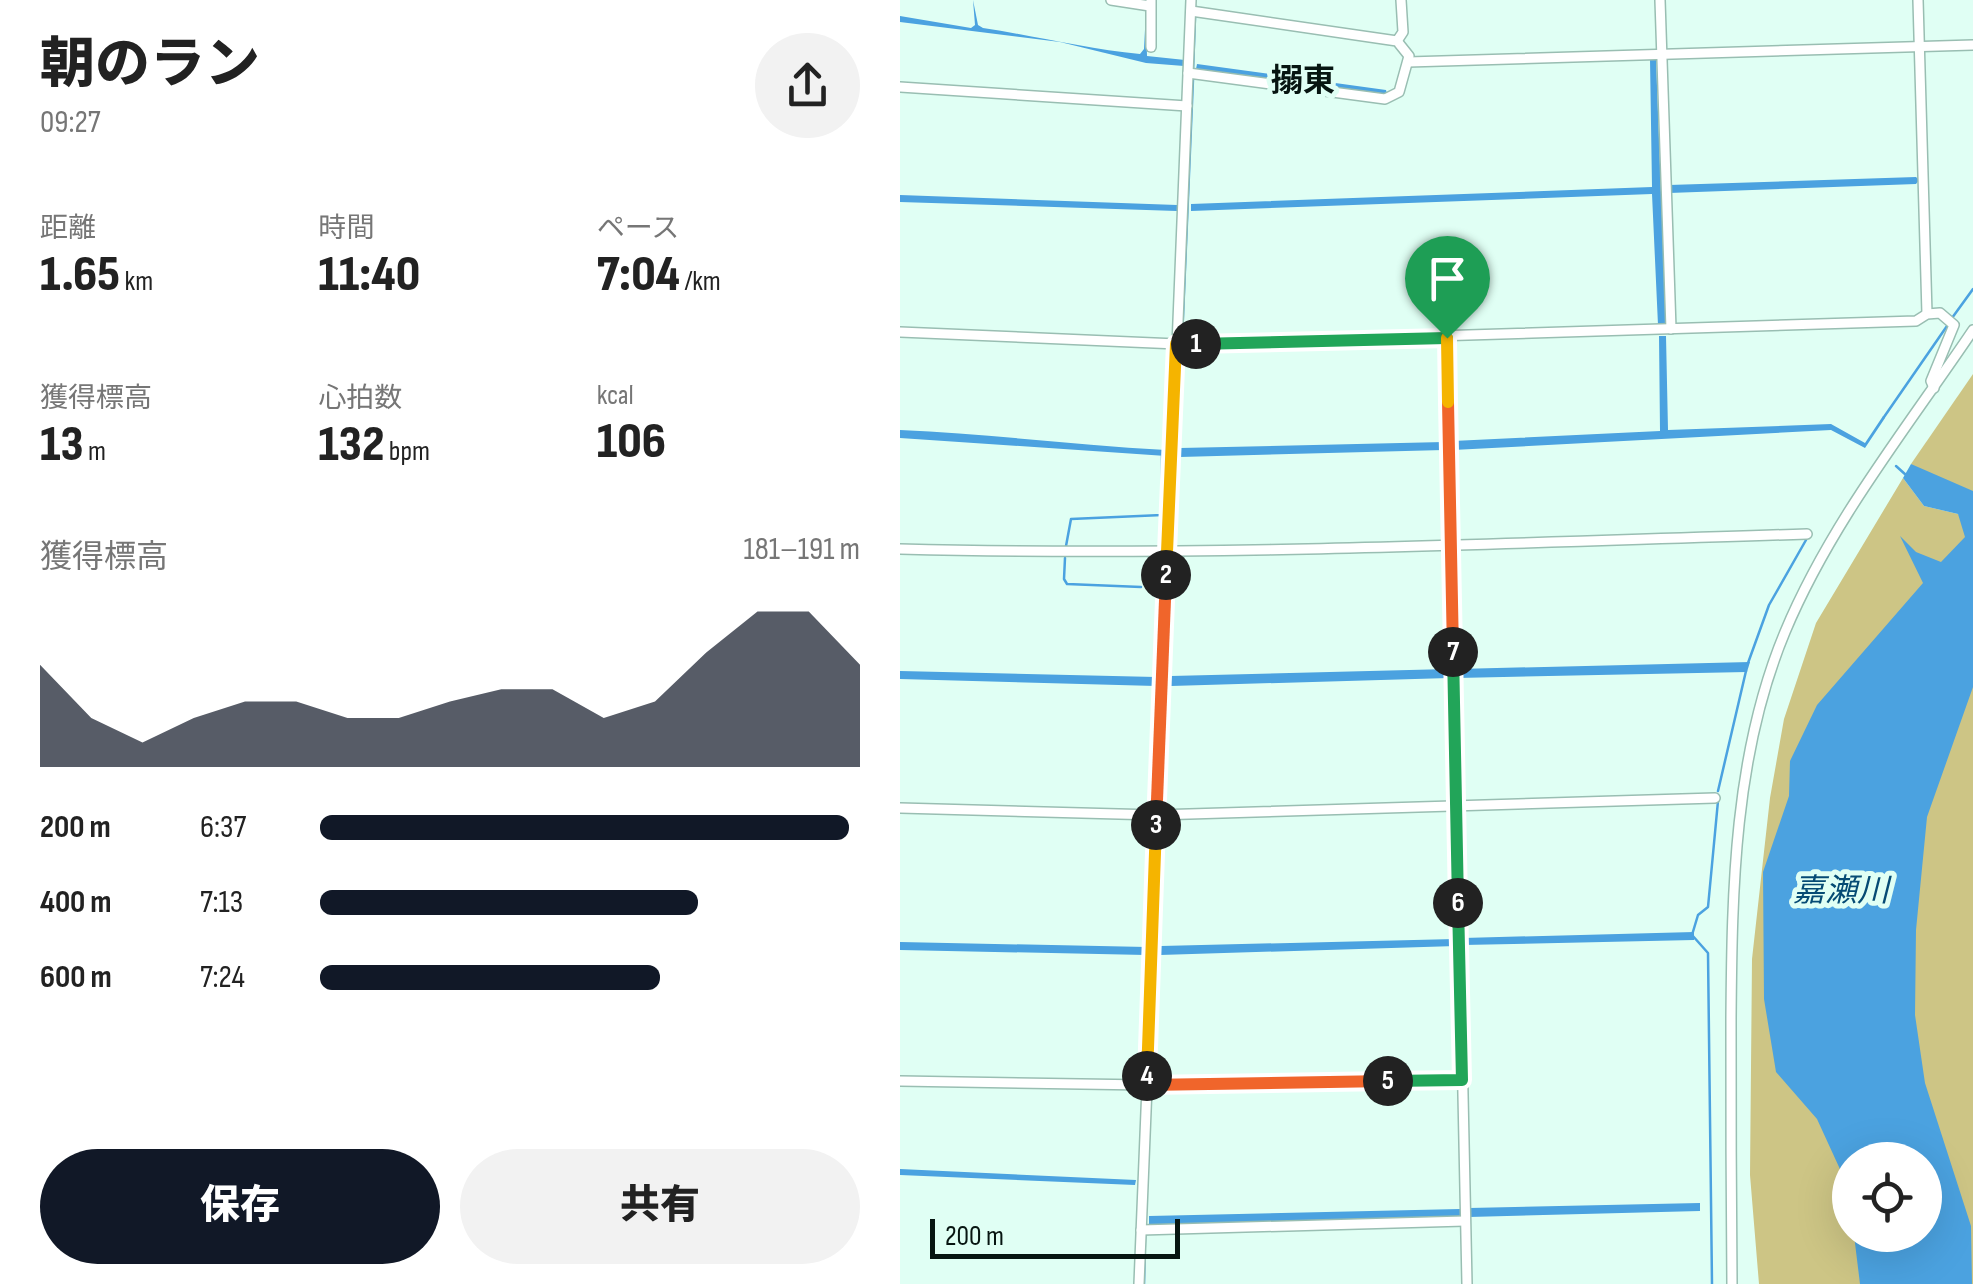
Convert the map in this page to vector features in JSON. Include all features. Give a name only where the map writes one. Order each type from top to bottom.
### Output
[{"type":"street","points":[[1110,0],[1151,3],[1151,47]]},
{"type":"street","points":[[1397,41],[1402,32],[1402,0]]},
{"type":"street","points":[[1660,0],[1671,329]]},
{"type":"street","points":[[1918,0],[1927,314]]},
{"type":"street","points":[[1139,1284],[1166,551],[1191,6],[1397,41],[1408,52],[1399,92],[1385,100],[1188,73]]},
{"type":"street","points":[[1408,62],[1973,45]]},
{"type":"street","points":[[900,87],[1187,106]]},
{"type":"street","points":[[900,332],[1176,344],[1916,321],[1927,314],[1940,313],[1954,325],[1931,380],[1934,388]]},
{"type":"street","points":[[1732,1284],[1735,885],[1743,792],[1757,714],[1784,636],[1815,569],[1871,478],[1973,330]]},
{"type":"street","points":[[1447,338],[1467,1284]]},
{"type":"street","points":[[900,548],[1166,551],[1807,534]]},
{"type":"street","points":[[900,808],[1156,816],[1715,798]]},
{"type":"street","points":[[900,1081],[1146,1085],[1462,1080]]},
{"type":"street","points":[[1141,1230],[1465,1221]]},
{"type":"shaded area","points":[[1973,374],[1973,496],[1924,476],[1911,464]]},
{"type":"shaded area","name":"嘉瀬川","points":[[1903,478],[1924,506],[1958,514],[1973,532],[1934,585],[1853,1142],[1832,1142],[1832,1252],[1890,1252],[1895,1284],[1759,1284],[1750,1175],[1752,959],[1770,798],[1784,719],[1816,623]]},
{"type":"shaded area","points":[[1973,644],[1973,1284],[1961,1284],[1942,1189],[1942,1142],[1933,1142],[1863,795]]},
{"type":"water","points":[[973,0],[978,25],[983,28],[1140,54],[1144,49],[1146,10],[1147,56],[1185,60],[1184,66],[1146,63],[1060,42],[900,22],[900,16],[971,28],[975,25]]},
{"type":"water","points":[[1650,59],[1656,59],[1666,325],[1658,325],[1652,194],[1191,211],[1191,204],[1652,187]]},
{"type":"water","points":[[1197,64],[1386,90],[1387,94],[1381,97],[1196,69]]},
{"type":"water","points":[[1916,177],[1916,184],[1669,193],[1669,185]]},
{"type":"water","points":[[900,195],[1177,205],[1177,211],[900,202]]},
{"type":"water","points":[[1659,336],[1666,336],[1668,430],[1831,424],[1865,443],[1885,418],[1865,448],[1831,430],[1453,450],[1453,441],[1660,431]]},
{"type":"water","points":[[900,430],[1166,450],[1166,456],[900,438]]},
{"type":"water","points":[[1444,442],[1444,450],[1180,457],[1180,448]]},
{"type":"water","name":"嘉瀬川","points":[[1911,464],[1973,491],[1973,687],[1927,817],[1916,930],[1915,1015],[1925,1083],[1971,1226],[1972,1284],[1860,1284],[1856,1252],[1942,1252],[1942,1142],[1832,1142],[1832,1152],[1817,1119],[1776,1072],[1764,999],[1763,872],[1789,796],[1790,761],[1817,705],[1923,583],[1900,536],[1916,552],[1941,562],[1965,537],[1958,514],[1924,506],[1903,478]]},
{"type":"water","points":[[1750,662],[1747,672],[1457,678],[1457,669]]},
{"type":"water","points":[[1449,669],[1449,678],[1171,686],[1171,676]]},
{"type":"water","points":[[900,671],[1156,677],[1156,686],[900,679]]},
{"type":"water","points":[[1694,932],[1694,940],[1463,945],[1463,938]]},
{"type":"water","points":[[1455,939],[1456,946],[1160,955],[1161,946]]},
{"type":"water","points":[[900,942],[1147,947],[1146,955],[900,950]]},
{"type":"water","points":[[900,1169],[1136,1180],[1135,1185],[900,1175]]},
{"type":"water","points":[[1700,1203],[1700,1211],[1469,1217],[1469,1208]]},
{"type":"water","points":[[1460,1209],[1460,1217],[1149,1225],[1149,1216]]},
{"type":"waterway","points":[[1193,70],[1195,17]]},
{"type":"waterway","points":[[1182,340],[1193,79]]},
{"type":"waterway","points":[[1952,318],[1973,289]]},
{"type":"waterway","points":[[1884,417],[1947,326]]},
{"type":"waterway","points":[[1174,548],[1182,350]]},
{"type":"waterway","points":[[1066,546],[1071,519],[1162,515],[1162,456]]},
{"type":"waterway","points":[[1896,466],[1906,475]]},
{"type":"waterway","points":[[1748,663],[1769,605],[1806,540]]},
{"type":"waterway","points":[[1163,810],[1173,556]]},
{"type":"waterway","points":[[1065,558],[1067,584],[1141,587]]},
{"type":"waterway","points":[[1718,791],[1746,671]]},
{"type":"waterway","points":[[1712,1284],[1708,953],[1692,935],[1698,915],[1708,907],[1718,801]]},
{"type":"waterway","points":[[1153,1052],[1162,820]]},
{"type":"waterway","points":[[1144,1284],[1145,1236]]},
{"type":"district","name":"搦東","points":[[1303,81]]},
{"type":"route","points":[[1447,338],[1462,1080],[1146,1085],[1176,344],[1447,338]]}]
